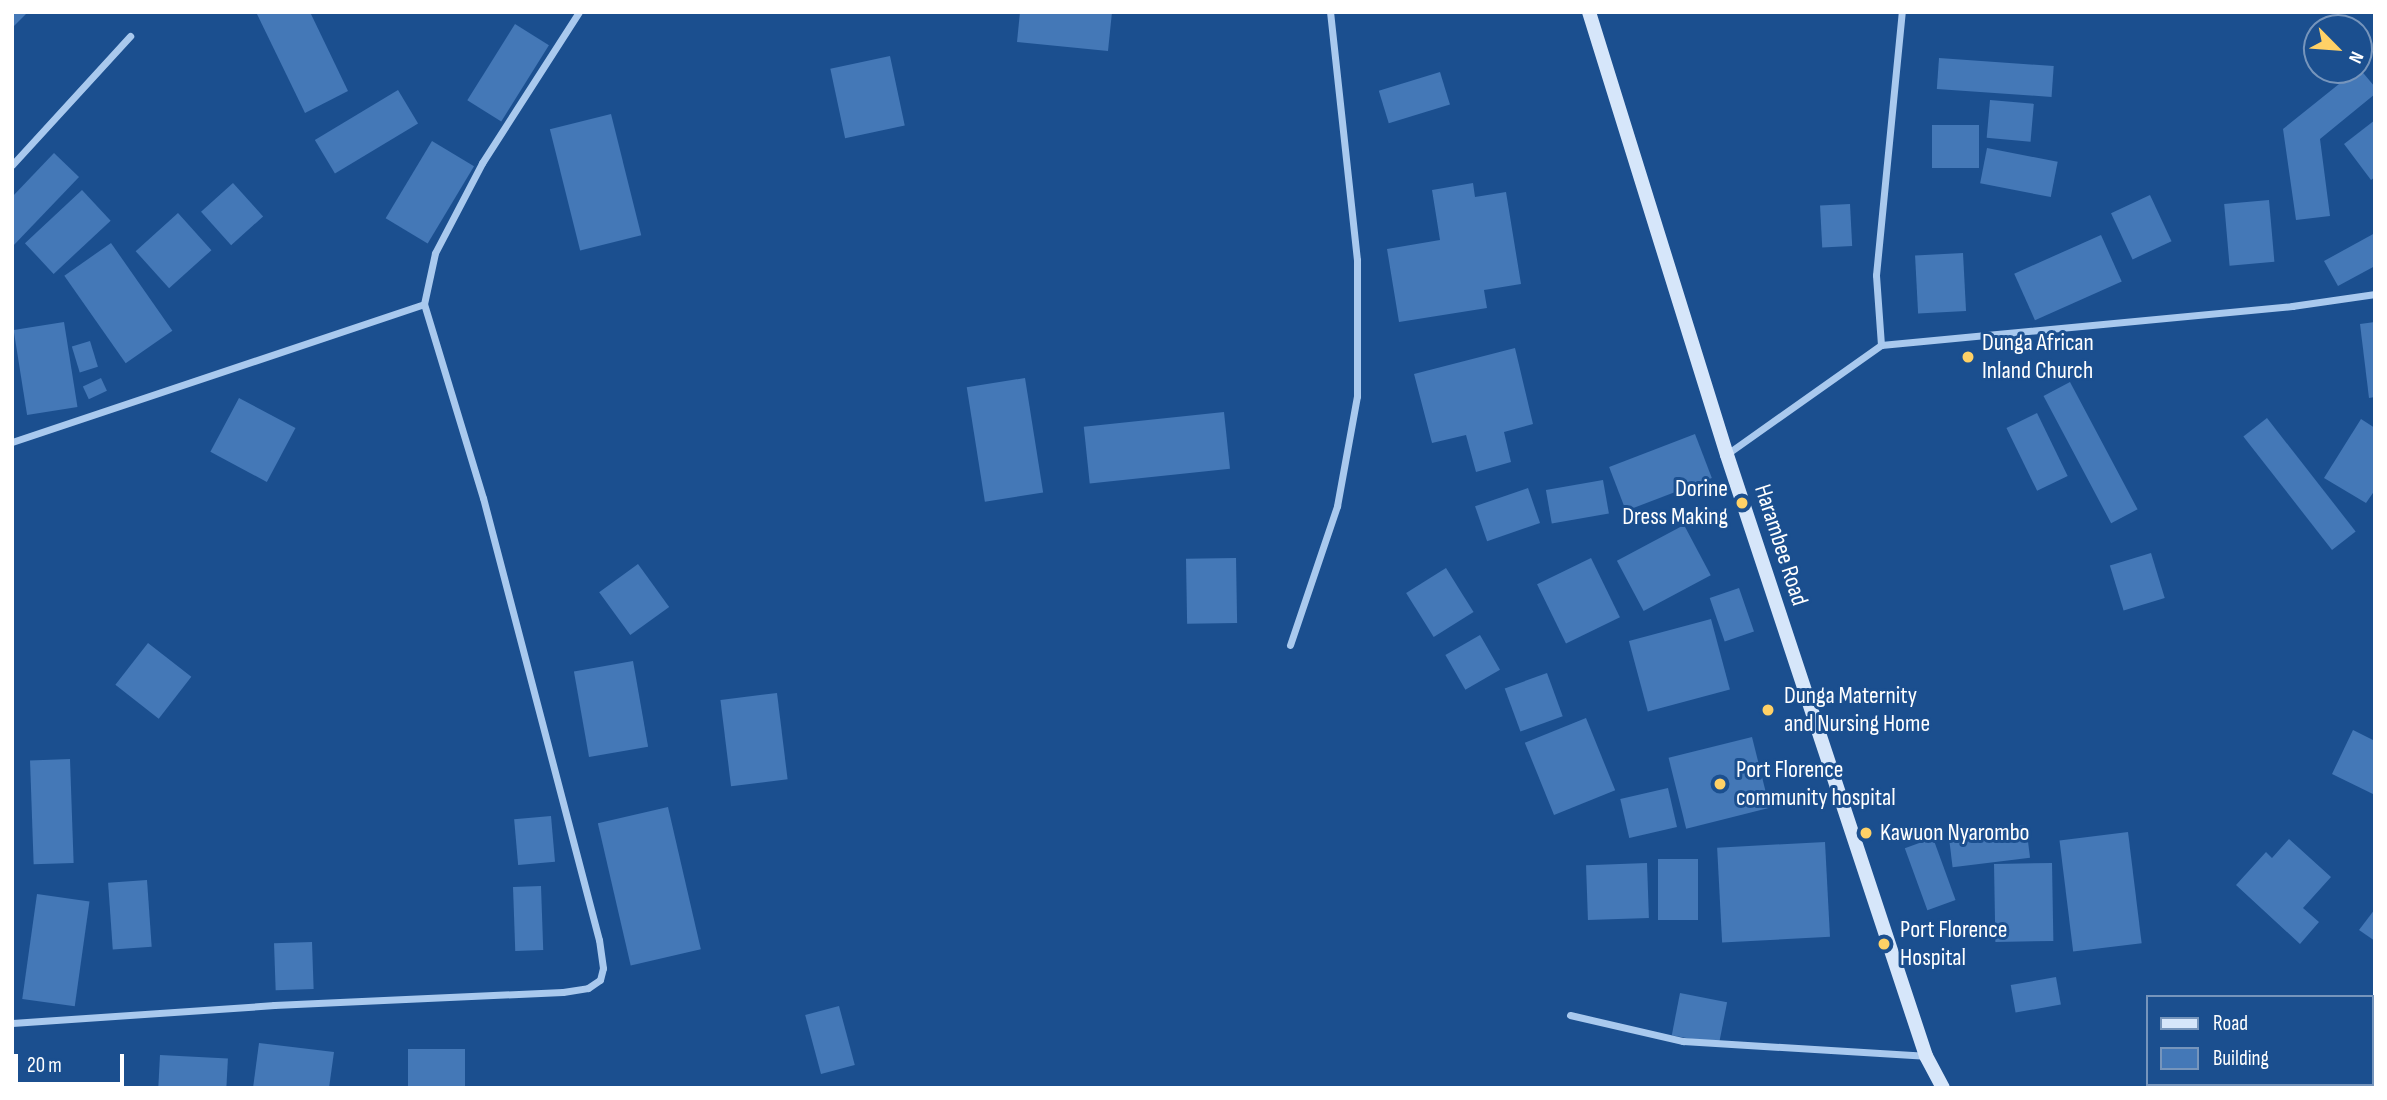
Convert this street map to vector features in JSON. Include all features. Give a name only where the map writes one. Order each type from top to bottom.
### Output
[{"type":"main road","name":"Harambee Road","points":[[1589,12],[1727,455],[1926,1056],[1943,1088]]},
{"type":"street","points":[[12,1023],[274,1005],[564,992],[588,988],[600,980],[603,968],[596,927],[483,498],[425,304],[435,253],[470,186],[579,12]]},
{"type":"street","points":[[1290,645],[1337,506],[1357,396],[1357,260],[1330,12]]},
{"type":"street","points":[[1881,345],[1877,275],[1902,12]]},
{"type":"street","points":[[12,165],[130,36]]},
{"type":"street","points":[[1727,455],[1881,345],[2278,308],[2375,294]]},
{"type":"street","points":[[12,442],[425,304]]},
{"type":"street","points":[[1570,1015],[1683,1041],[1926,1056]]},
{"type":"building","points":[[12,12],[28,12],[12,28]]},
{"type":"building","points":[[256,12],[310,12],[348,91],[305,113]]},
{"type":"building","points":[[1020,12],[1112,12],[1108,51],[1017,42]]},
{"type":"building","points":[[515,24],[549,45],[501,122],[467,100]]},
{"type":"building","points":[[890,56],[905,125],[845,138],[830,69]]},
{"type":"building","points":[[1939,58],[2054,66],[2052,97],[1937,89]]},
{"type":"building","points":[[1440,72],[1450,105],[1389,123],[1379,91]]},
{"type":"building","points":[[2339,84],[2372,84],[2375,87],[2375,94],[2320,139],[2330,216],[2296,220],[2283,129]]},
{"type":"building","points":[[398,90],[418,123],[335,173],[315,140]]},
{"type":"building","points":[[1990,100],[2034,104],[2031,142],[1987,138]]},
{"type":"building","points":[[611,114],[641,235],[580,251],[550,129]]},
{"type":"building","points":[[2375,120],[2375,177],[2371,180],[2344,144]]},
{"type":"building","points":[[1932,125],[1979,125],[1979,168],[1932,168]]},
{"type":"building","points":[[432,141],[474,166],[428,243],[386,218]]},
{"type":"building","points":[[1987,148],[2058,162],[2051,197],[1980,183]]},
{"type":"building","points":[[54,153],[79,177],[12,247],[12,197]]},
{"type":"building","points":[[233,183],[263,216],[231,245],[201,212]]},
{"type":"building","points":[[1473,183],[1475,197],[1506,192],[1521,284],[1484,290],[1487,308],[1399,322],[1387,249],[1440,240],[1432,190]]},
{"type":"building","points":[[82,190],[111,221],[54,274],[25,243]]},
{"type":"building","points":[[2150,195],[2172,241],[2133,259],[2111,213]]},
{"type":"building","points":[[2269,200],[2274,262],[2230,266],[2224,204]]},
{"type":"building","points":[[1850,204],[1852,246],[1822,248],[1820,206]]},
{"type":"building","points":[[178,213],[211,250],[169,288],[136,251]]},
{"type":"building","points":[[2375,233],[2375,266],[2338,286],[2324,261]]},
{"type":"building","points":[[2101,235],[2122,282],[2035,320],[2014,274]]},
{"type":"building","points":[[111,243],[172,331],[126,363],[64,276]]},
{"type":"building","points":[[1963,253],[1966,311],[1918,313],[1915,256]]},
{"type":"building","points":[[64,322],[77,407],[27,415],[14,330]]},
{"type":"building","points":[[2375,322],[2375,397],[2369,398],[2360,324]]},
{"type":"building","points":[[90,341],[98,367],[80,372],[72,347]]},
{"type":"building","points":[[1515,348],[1533,424],[1504,432],[1511,462],[1476,472],[1466,435],[1432,443],[1414,374]]},
{"type":"building","points":[[101,378],[107,391],[89,399],[83,386]]},
{"type":"building","points":[[1025,378],[1043,493],[985,502],[967,387]]},
{"type":"building","points":[[2070,382],[2138,509],[2111,523],[2044,396]]},
{"type":"building","points":[[239,398],[296,428],[267,482],[210,452]]},
{"type":"building","points":[[1224,412],[1230,469],[1090,483],[1084,427]]},
{"type":"building","points":[[2037,413],[2068,476],[2037,491],[2006,428]]},
{"type":"building","points":[[2267,418],[2356,531],[2332,550],[2243,436]]},
{"type":"building","points":[[2361,419],[2375,428],[2375,490],[2366,503],[2324,478]]},
{"type":"building","points":[[1695,434],[1712,478],[1626,511],[1609,467]]},
{"type":"building","points":[[1603,480],[1609,513],[1552,524],[1546,490]]},
{"type":"building","points":[[1528,488],[1540,523],[1487,541],[1475,506]]},
{"type":"building","points":[[1684,525],[1711,575],[1644,611],[1617,561]]},
{"type":"building","points":[[2151,553],[2165,598],[2124,611],[2110,566]]},
{"type":"building","points":[[1236,558],[1237,623],[1187,624],[1186,559]]},
{"type":"building","points":[[1591,558],[1620,617],[1566,644],[1537,584]]},
{"type":"building","points":[[638,564],[669,607],[630,635],[599,592]]},
{"type":"building","points":[[1446,568],[1474,612],[1434,637],[1406,593]]},
{"type":"building","points":[[1739,588],[1754,631],[1725,642],[1710,598]]},
{"type":"building","points":[[1711,619],[1730,690],[1648,712],[1629,641]]},
{"type":"building","points":[[1480,635],[1500,670],[1465,690],[1445,655]]},
{"type":"building","points":[[148,643],[191,677],[159,719],[115,685]]},
{"type":"building","points":[[633,661],[648,747],[589,757],[574,671]]},
{"type":"building","points":[[1547,673],[1563,716],[1520,732],[1505,688]]},
{"type":"building","points":[[777,693],[788,779],[731,786],[720,700]]},
{"type":"building","points":[[1586,718],[1615,790],[1554,815],[1525,743]]},
{"type":"building","points":[[2353,730],[2375,741],[2375,795],[2332,774]]},
{"type":"building","name":"Port Florence community hospital","points":[[1752,737],[1770,808],[1686,829],[1669,758]]},
{"type":"building","points":[[70,759],[74,863],[34,864],[30,760]]},
{"type":"building","points":[[1668,788],[1677,827],[1629,838],[1620,799]]},
{"type":"building","points":[[668,807],[701,949],[631,965],[598,823]]},
{"type":"building","points":[[551,816],[555,862],[518,865],[514,819]]},
{"type":"building","points":[[2026,825],[2030,858],[1953,867],[1949,835]]},
{"type":"building","points":[[2128,832],[2142,943],[2073,952],[2060,840]]},
{"type":"building","points":[[1933,838],[1956,900],[1927,910],[1905,848]]},
{"type":"building","points":[[2289,839],[2331,877],[2303,908],[2319,922],[2300,944],[2236,885],[2266,852],[2272,858]]},
{"type":"building","points":[[1825,842],[1830,937],[1722,943],[1717,848]]},
{"type":"building","points":[[1658,859],[1698,859],[1698,920],[1658,920]]},
{"type":"building","points":[[1647,863],[1649,918],[1588,920],[1586,865]]},
{"type":"building","points":[[2052,863],[2053,941],[1995,942],[1994,864]]},
{"type":"building","points":[[147,880],[152,947],[113,950],[108,883]]},
{"type":"building","points":[[541,886],[543,950],[515,951],[513,887]]},
{"type":"building","points":[[37,894],[89,901],[75,1006],[22,999]]},
{"type":"building","points":[[2375,909],[2375,941],[2359,930]]},
{"type":"building","points":[[312,942],[314,989],[276,990],[274,943]]},
{"type":"building","points":[[2056,977],[2061,1005],[2016,1013],[2011,985]]},
{"type":"building","points":[[1680,993],[1727,1002],[1719,1044],[1672,1035]]},
{"type":"building","points":[[839,1006],[855,1065],[821,1074],[805,1015]]},
{"type":"building","points":[[259,1043],[334,1052],[329,1088],[253,1088]]},
{"type":"building","points":[[408,1049],[465,1049],[465,1088],[408,1088]]},
{"type":"building","points":[[160,1055],[228,1059],[226,1088],[158,1088]]},
{"type":"place","name":"Dunga African Inland Church","points":[[1968,357]]},
{"type":"place","name":"Dorine Dress Making","points":[[1742,503]]},
{"type":"place","name":"Dunga Maternity and Nursing Home","points":[[1768,710]]},
{"type":"place","name":"Port Florence community hospital","points":[[1720,784]]},
{"type":"place","name":"Kawuon Nyarombo","points":[[1866,833]]},
{"type":"place","name":"Port Florence Hospital","points":[[1884,944]]}]
